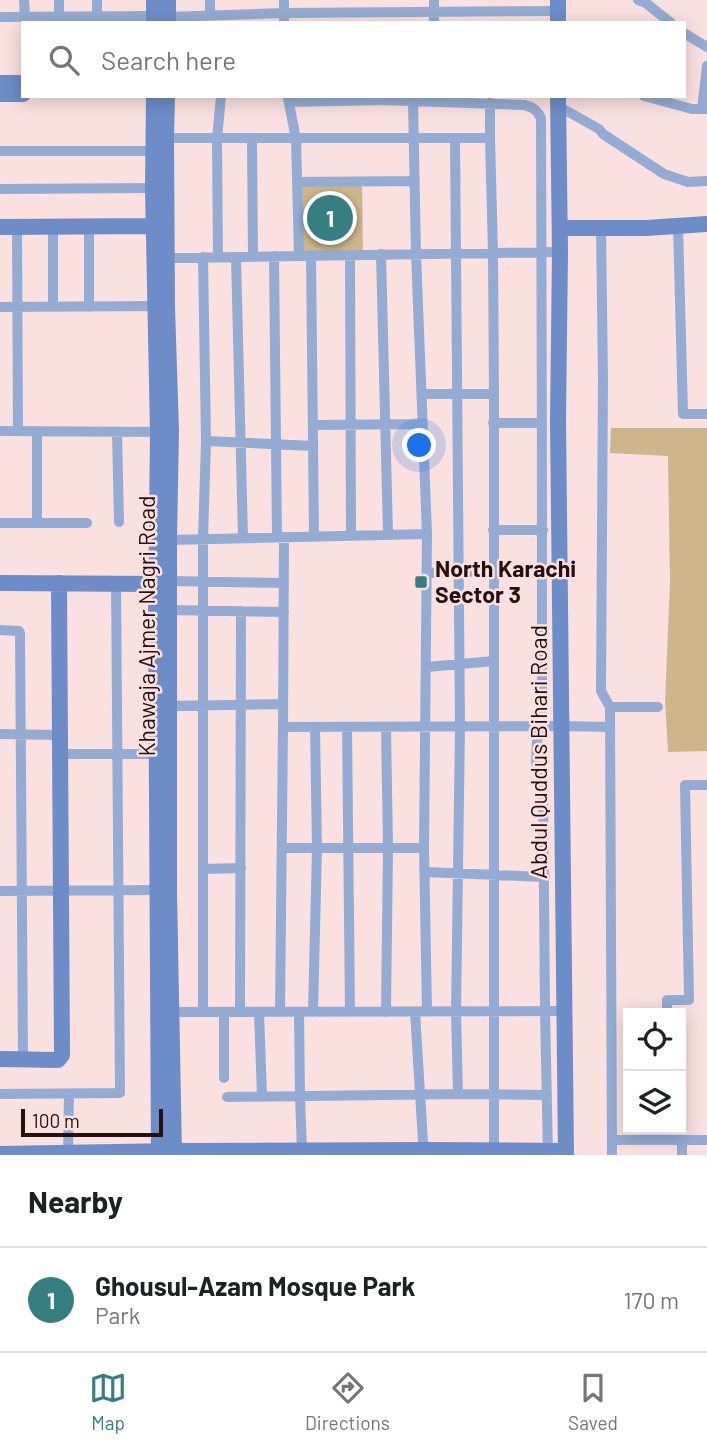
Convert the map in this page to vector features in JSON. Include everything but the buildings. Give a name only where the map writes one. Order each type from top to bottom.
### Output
[{"type":"main road","points":[[160,16],[168,0]]},
{"type":"main road","points":[[0,83],[21,83]]},
{"type":"main road","points":[[0,94],[21,94]]},
{"type":"main road","name":"Khawaja Ajmer Nagri Road","points":[[154,98],[155,306],[163,511],[163,672],[170,706],[171,1012],[168,1151]]},
{"type":"main road","name":"Khawaja Ajmer Nagri Road","points":[[167,98],[171,431],[163,511],[169,540],[163,582],[170,610],[156,754],[156,890],[168,1151]]},
{"type":"main road","name":"Abdul Quddus Bihari Road","points":[[558,101],[558,420],[566,1153]]},
{"type":"main road","points":[[560,228],[646,228],[707,224]]},
{"type":"main road","points":[[8,227],[154,226]]},
{"type":"main road","points":[[0,583],[163,582]]},
{"type":"main road","points":[[0,1059],[58,1060],[62,1055],[59,583]]},
{"type":"main road","points":[[0,1154],[302,1147],[495,1147],[566,1153]]},
{"type":"street","points":[[24,0],[24,17]]},
{"type":"street","points":[[59,0],[65,19]]},
{"type":"street","points":[[97,0],[97,17]]},
{"type":"street","points":[[210,0],[210,15]]},
{"type":"street","points":[[248,0],[248,14]]},
{"type":"street","points":[[284,0],[284,18]]},
{"type":"street","points":[[327,0],[327,12]]},
{"type":"street","points":[[638,0],[652,4],[669,21]]},
{"type":"street","points":[[0,17],[65,19],[248,14],[284,18],[361,6],[395,6],[434,11],[467,5],[500,5],[558,11]]},
{"type":"street","points":[[686,34],[707,47]]},
{"type":"street","points":[[651,98],[692,109],[704,109],[707,66]]},
{"type":"street","points":[[218,257],[217,139],[221,98]]},
{"type":"street","points":[[314,536],[313,425],[305,255],[297,182],[296,139],[288,99],[532,106],[541,118],[542,726],[537,741],[536,762],[543,783],[548,1150]]},
{"type":"street","points":[[413,101],[427,534],[427,726],[420,1094],[426,1149]]},
{"type":"street","points":[[558,101],[664,174],[688,182],[707,181]]},
{"type":"street","points":[[490,103],[494,253],[495,1147]]},
{"type":"street","points":[[166,138],[489,138]]},
{"type":"street","points":[[455,138],[460,726],[456,1012],[458,1094]]},
{"type":"street","points":[[253,139],[253,256]]},
{"type":"street","points":[[0,151],[153,150]]},
{"type":"street","points":[[297,182],[415,181]]},
{"type":"street","points":[[0,189],[153,188]]},
{"type":"street","points":[[678,226],[683,414],[707,414]]},
{"type":"street","points":[[8,227],[17,307],[18,431]]},
{"type":"street","points":[[53,227],[54,307]]},
{"type":"street","points":[[89,227],[89,307]]},
{"type":"street","points":[[601,228],[601,691],[610,707],[612,1155]]},
{"type":"street","points":[[167,258],[560,252]]},
{"type":"street","points":[[381,254],[388,535]]},
{"type":"street","points":[[350,255],[351,536]]},
{"type":"street","points":[[274,256],[277,444],[284,583],[280,1012]]},
{"type":"street","points":[[203,1012],[203,539],[206,441],[204,257]]},
{"type":"street","points":[[236,257],[243,538]]},
{"type":"street","points":[[0,307],[155,306]]},
{"type":"street","points":[[422,394],[494,394]]},
{"type":"street","points":[[493,423],[542,423]]},
{"type":"street","points":[[313,425],[423,424]]},
{"type":"street","points":[[0,431],[158,432]]},
{"type":"street","points":[[37,431],[37,523]]},
{"type":"street","points":[[117,432],[119,522]]},
{"type":"street","points":[[206,441],[313,446]]},
{"type":"street","points":[[0,523],[88,523]]},
{"type":"street","points":[[494,530],[543,530]]},
{"type":"street","points":[[169,540],[427,534]]},
{"type":"street","points":[[427,573],[494,571]]},
{"type":"street","points":[[0,1094],[120,1093],[116,582]]},
{"type":"street","points":[[163,582],[284,583]]},
{"type":"street","points":[[170,610],[284,612]]},
{"type":"street","points":[[240,1012],[241,611]]},
{"type":"street","points":[[0,630],[16,630],[20,633],[23,1059]]},
{"type":"street","points":[[427,667],[494,661]]},
{"type":"street","points":[[170,706],[283,704]]},
{"type":"street","points":[[610,707],[658,707]]},
{"type":"street","points":[[283,727],[610,727]]},
{"type":"street","points":[[313,1012],[317,848],[315,727]]},
{"type":"street","points":[[347,727],[350,1012]]},
{"type":"street","points":[[386,727],[386,1012]]},
{"type":"street","points":[[0,734],[60,735]]},
{"type":"street","points":[[60,754],[156,754]]},
{"type":"street","points":[[667,1008],[667,1000],[689,1000],[685,785],[707,785]]},
{"type":"street","points":[[282,848],[424,848]]},
{"type":"street","points":[[204,869],[241,868]]},
{"type":"street","points":[[425,872],[545,877]]},
{"type":"street","points":[[0,891],[156,890]]},
{"type":"street","points":[[171,1012],[563,1011]]},
{"type":"street","points":[[224,1012],[224,1078]]},
{"type":"street","points":[[259,1012],[262,1096]]},
{"type":"street","points":[[299,1012],[302,1147]]},
{"type":"street","points":[[68,1154],[69,1094]]},
{"type":"street","points":[[227,1097],[547,1095]]},
{"type":"street","points":[[612,1140],[669,1134],[682,1140],[707,1140]]},
{"type":"street","points":[[682,1140],[682,1155]]},
{"type":"shaded area","points":[[362,181],[363,254],[299,255],[297,182]]},
{"type":"shaded area","points":[[611,428],[707,428],[707,751],[668,752],[665,702],[670,582],[668,456],[610,453]]},
{"type":"place","name":"Ghousul-Azam Mosque Park","points":[[330,218]]},
{"type":"place","name":"North Karachi Sector 3","points":[[421,582]]}]
